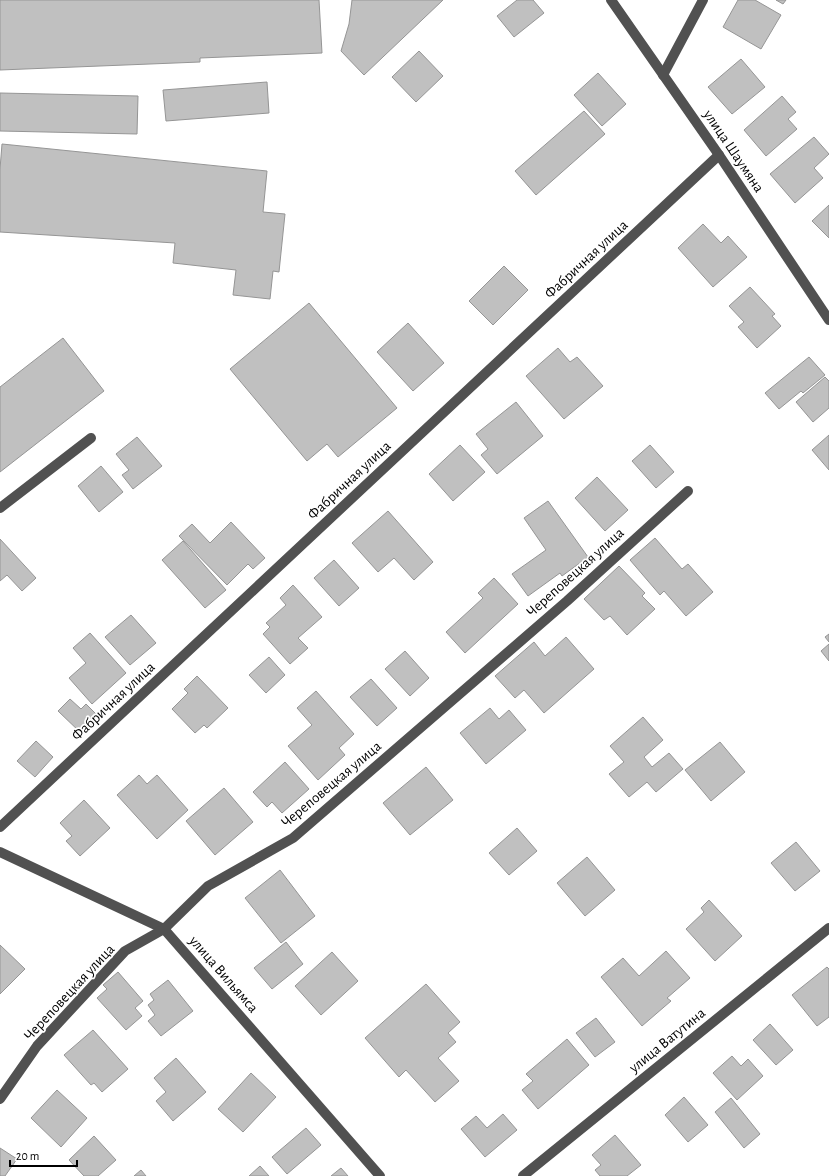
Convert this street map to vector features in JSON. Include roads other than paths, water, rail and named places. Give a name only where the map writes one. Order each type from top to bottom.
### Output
[{"type":"street","name":"улица Шаумяна","points":[[611,0],[719,155],[829,320]]},
{"type":"street","points":[[663,75],[703,0]]},
{"type":"street","name":"Фабричная улица","points":[[0,827],[719,155]]},
{"type":"street","points":[[0,508],[91,438]]},
{"type":"street","name":"Череповецкая улица","points":[[0,1099],[37,1046],[125,951],[164,929],[208,886],[293,838],[566,601],[688,491]]},
{"type":"street","name":"улица Вильямса","points":[[0,852],[164,929],[380,1176]]},
{"type":"street","name":"улица Ватутина","points":[[524,1176],[829,928]]}]
